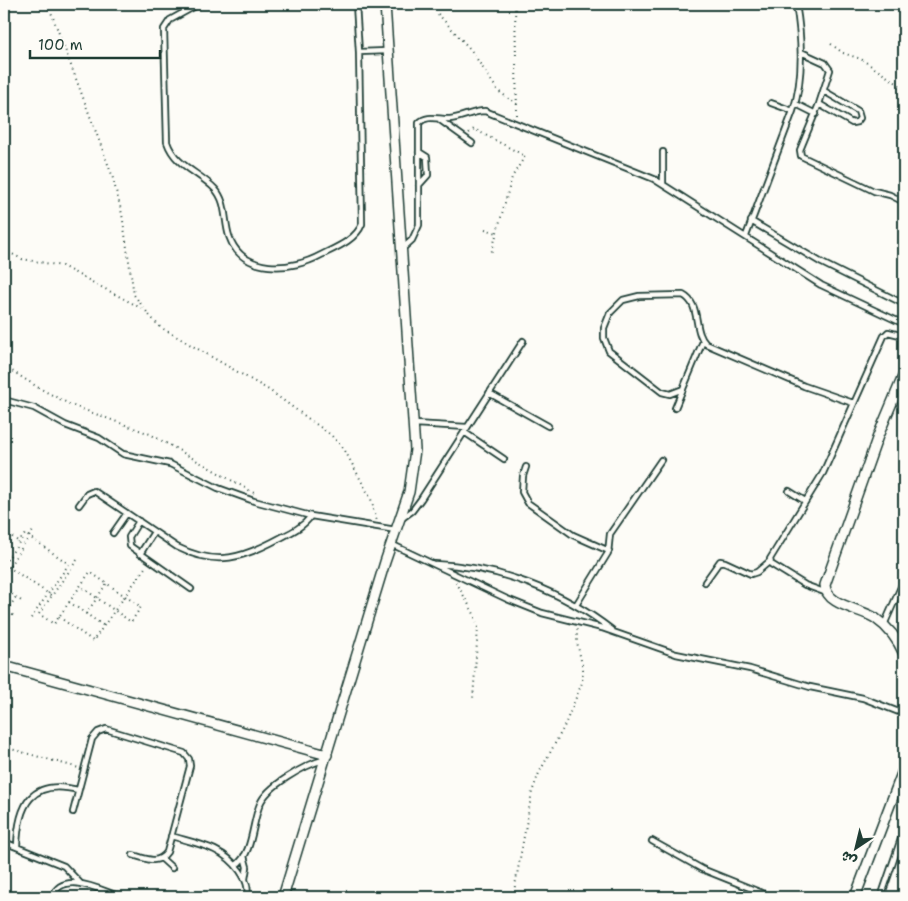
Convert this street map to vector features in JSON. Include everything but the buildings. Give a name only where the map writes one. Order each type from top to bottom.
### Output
[{"type":"street","points":[[283,897],[412,478],[414,424],[400,250],[387,51],[386,4]]},
{"type":"street","points":[[904,374],[878,436],[826,581],[827,593],[832,599],[866,613],[884,625],[894,635],[904,654]]},
{"type":"street","points":[[4,666],[327,758]]},
{"type":"street","points":[[855,897],[904,768]]},
{"type":"lane","points":[[199,4],[170,20],[164,29],[167,142],[176,158],[217,191],[224,206],[228,233],[235,247],[247,258],[266,265],[288,267],[303,264],[352,237],[360,228],[362,220],[359,52],[356,4]]},
{"type":"lane","points":[[746,236],[796,104],[799,90],[801,52],[796,4]]},
{"type":"lane","points":[[359,52],[387,51]]},
{"type":"lane","points":[[801,52],[829,66],[830,72],[816,114],[800,150],[802,158],[874,191],[890,195],[904,202]]},
{"type":"lane","points":[[819,104],[852,123],[857,122],[860,118],[858,111],[824,90]]},
{"type":"lane","points":[[771,103],[793,111]]},
{"type":"lane","points":[[796,104],[816,114]]},
{"type":"lane","points":[[400,250],[412,240],[420,225],[419,123],[426,118],[450,119],[473,112],[485,111],[663,183],[821,285],[904,324]]},
{"type":"lane","points":[[438,119],[472,143]]},
{"type":"lane","points":[[419,152],[427,157],[428,175],[419,186]]},
{"type":"lane","points":[[663,152],[663,183]]},
{"type":"lane","points":[[904,172],[901,179],[904,184]]},
{"type":"lane","points":[[751,221],[822,263],[904,304]]},
{"type":"lane","points":[[683,389],[670,394],[662,392],[609,351],[603,333],[613,307],[628,298],[682,295],[693,304],[699,333],[703,341],[780,376],[853,403]]},
{"type":"lane","points":[[705,582],[720,562],[725,562],[751,574],[758,572],[770,561],[832,456],[853,403],[885,334],[890,332],[904,336]]},
{"type":"lane","points":[[400,520],[417,505],[523,341]]},
{"type":"lane","points":[[675,408],[703,341]]},
{"type":"lane","points":[[490,393],[548,426]]},
{"type":"lane","points":[[4,400],[34,408],[65,425],[99,438],[123,454],[170,464],[236,495],[311,516],[396,530]]},
{"type":"lane","points":[[414,424],[466,430],[504,459]]},
{"type":"lane","points":[[576,605],[609,550],[610,534],[661,460]]},
{"type":"lane","points":[[526,468],[523,476],[522,492],[528,503],[573,535],[609,550]]},
{"type":"lane","points":[[79,505],[87,494],[94,491],[154,532],[189,553],[214,559],[251,553],[300,528],[311,516]]},
{"type":"lane","points":[[789,491],[805,502]]},
{"type":"lane","points":[[113,533],[127,513]]},
{"type":"lane","points":[[139,521],[128,540],[130,546],[191,589]]},
{"type":"lane","points":[[140,554],[154,532]]},
{"type":"lane","points":[[391,544],[524,606],[616,632],[676,654],[750,669],[818,688],[864,698],[904,714]]},
{"type":"lane","points":[[770,561],[799,582],[827,593]]},
{"type":"lane","points":[[432,564],[459,565],[495,573],[543,589],[576,605],[616,632]]},
{"type":"lane","points":[[884,625],[904,580]]},
{"type":"lane","points":[[73,812],[94,736],[103,729],[184,753],[189,759],[190,766],[167,852],[161,858],[153,861],[133,856]]},
{"type":"lane","points":[[236,866],[244,856],[258,808],[267,793],[310,765],[327,758]]},
{"type":"lane","points":[[17,847],[19,817],[24,805],[33,796],[45,789],[58,786],[78,790]]},
{"type":"lane","points":[[881,897],[904,830]]},
{"type":"lane","points":[[171,836],[216,849],[236,866],[245,879]]},
{"type":"lane","points":[[652,840],[702,869],[772,897]]},
{"type":"lane","points":[[4,842],[64,866],[81,884]]},
{"type":"lane","points":[[244,856],[247,867],[245,879],[247,897]]},
{"type":"lane","points":[[161,858],[172,868]]},
{"type":"lane","points":[[52,897],[62,884],[71,882],[121,897]]},
{"type":"path","points":[[48,4],[106,155],[122,214],[134,295],[143,309],[160,327],[269,390],[331,434],[344,449],[372,499],[378,526]]},
{"type":"path","points":[[515,4],[517,124]]},
{"type":"path","points":[[438,14],[471,50],[498,91],[517,104]]},
{"type":"path","points":[[831,44],[844,53],[861,59],[904,88]]},
{"type":"path","points":[[463,136],[474,130],[526,156],[512,177],[491,254]]},
{"type":"path","points":[[485,229],[497,233]]},
{"type":"path","points":[[4,250],[22,259],[62,266],[143,309]]},
{"type":"path","points":[[4,366],[63,401],[150,434],[256,495]]},
{"type":"path","points":[[4,531],[20,542]]},
{"type":"path","points":[[4,574],[33,531]]},
{"type":"path","points":[[29,621],[48,594],[69,564],[25,534],[4,564],[48,594],[52,596]]},
{"type":"path","points":[[77,560],[39,614],[54,624],[80,586],[90,572],[141,607],[131,622],[80,586]]},
{"type":"path","points":[[59,617],[93,641],[149,560]]},
{"type":"path","points":[[454,574],[460,591],[476,621],[478,635],[473,698]]},
{"type":"path","points":[[86,614],[107,584]]},
{"type":"path","points":[[4,588],[24,603]]},
{"type":"path","points":[[7,611],[16,597]]},
{"type":"path","points":[[69,602],[104,626]]},
{"type":"path","points":[[4,609],[14,616]]},
{"type":"path","points":[[513,897],[532,792],[539,773],[564,726],[582,683],[583,669],[577,642],[577,622]]},
{"type":"path","points":[[4,747],[84,769]]}]
